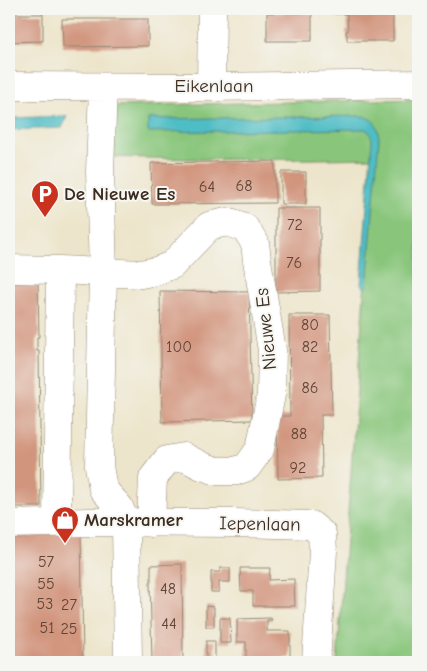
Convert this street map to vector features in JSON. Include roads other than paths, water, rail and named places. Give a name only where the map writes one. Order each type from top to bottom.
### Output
[{"type":"street","points":[[211,87],[212,9]]},
{"type":"street","name":"Eikenlaan","points":[[9,86],[211,87],[418,84]]},
{"type":"street","name":"Nieuwe Es","points":[[103,86],[100,171],[103,272],[99,466],[104,489],[119,507],[138,523]]},
{"type":"street","name":"Nieuwe Es","points":[[9,269],[142,274],[156,271],[172,265],[209,226],[227,222],[244,228],[255,243],[272,350],[271,395],[260,449],[247,467],[236,471],[217,471],[184,457],[167,460],[153,478],[138,523],[128,662]]},
{"type":"street","points":[[57,522],[60,270]]},
{"type":"street","points":[[9,524],[57,522],[138,523]]},
{"type":"street","name":"Iepenlaan","points":[[138,523],[234,522],[311,525],[322,534],[323,551],[316,662]]},
{"type":"water","points":[[67,116],[62,128],[9,130],[9,118]]},
{"type":"water","points":[[363,116],[376,124],[379,138],[366,288],[361,285],[372,140],[367,130],[148,132],[148,119]]},
{"type":"place","name":"De Nieuwe Es","points":[[45,218]]},
{"type":"place","name":"Marskramer","points":[[65,544]]}]
